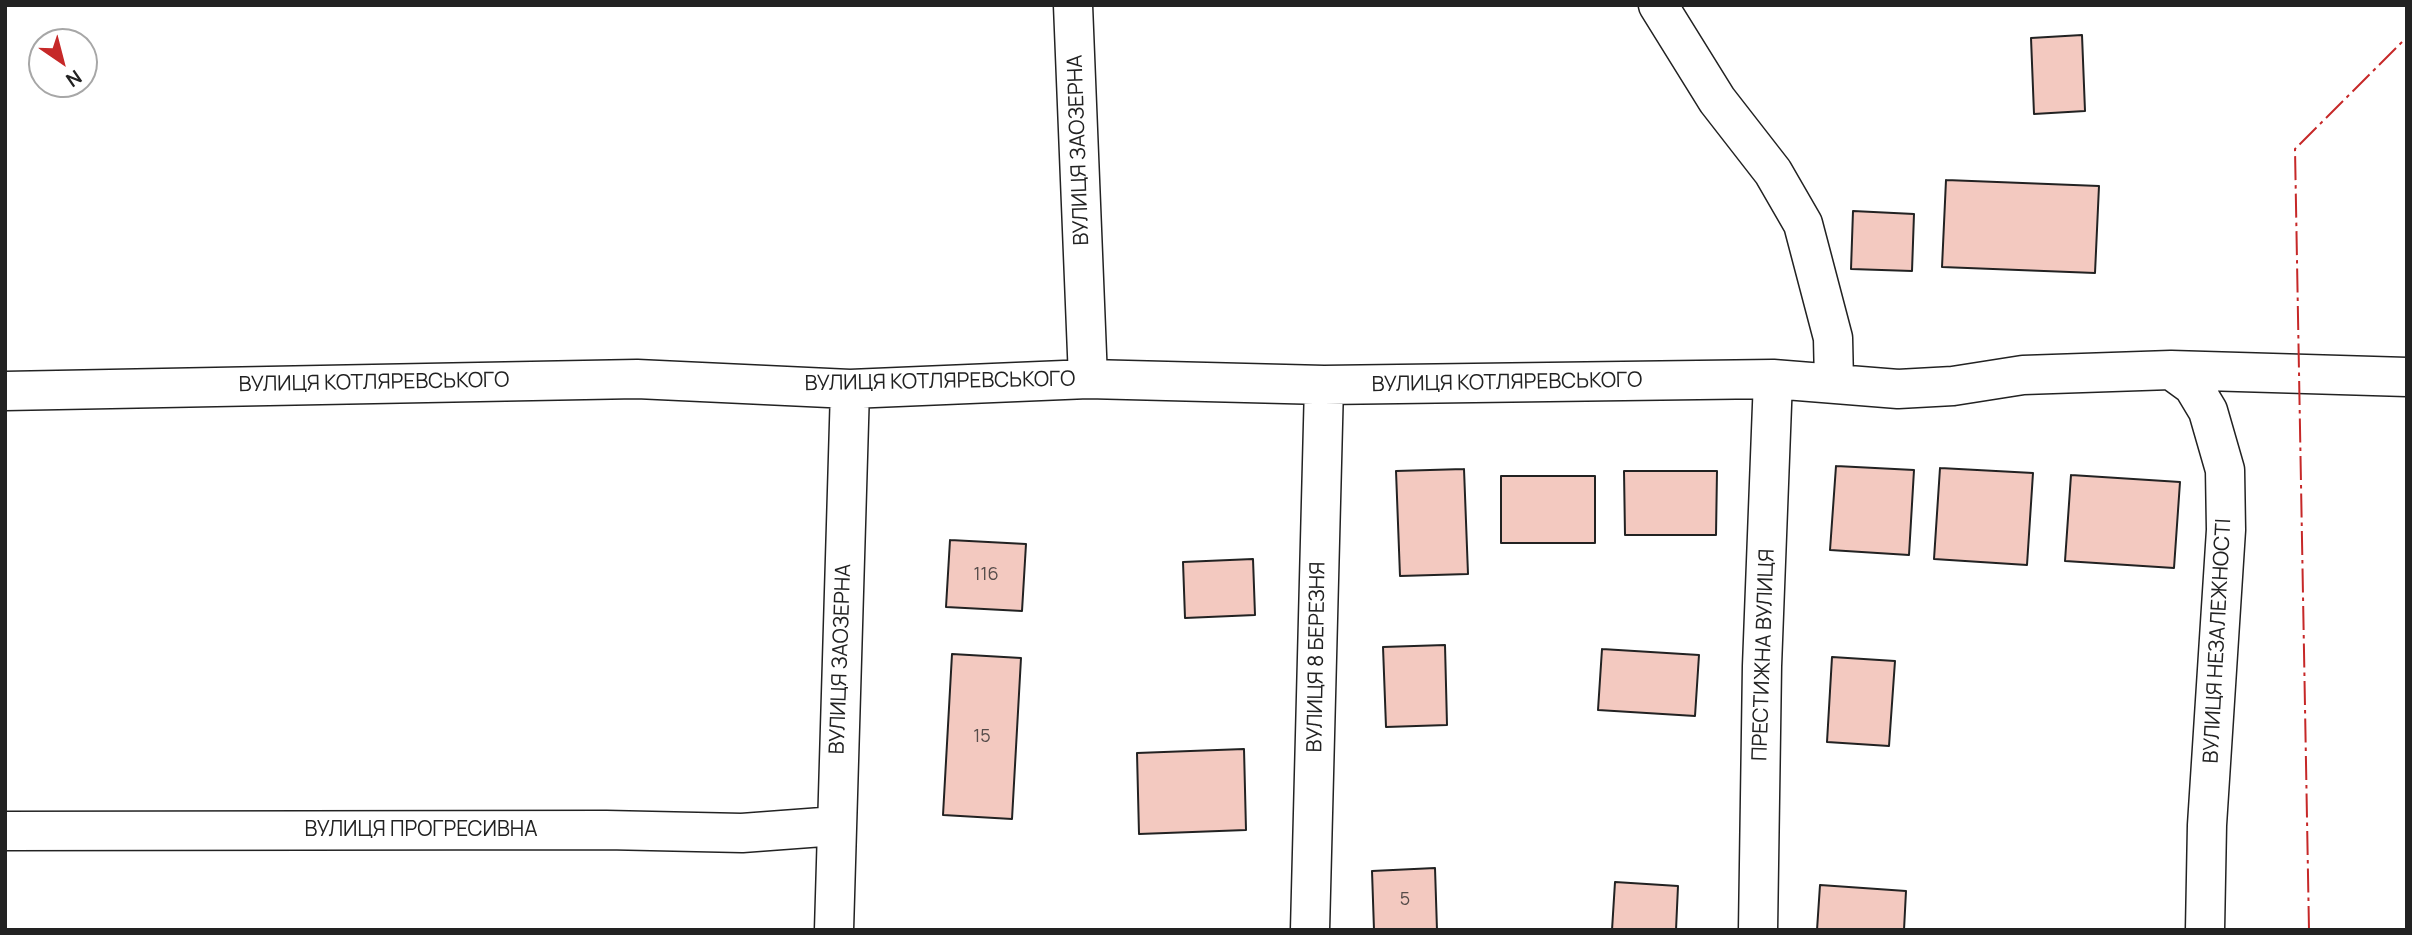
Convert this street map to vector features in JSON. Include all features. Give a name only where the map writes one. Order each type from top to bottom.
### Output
[{"type":"street","name":"ВУЛИЦЯ ЗАОЗЕРНА","points":[[1073,5],[1088,379]]},
{"type":"street","points":[[1658,5],[1717,100],[1773,172],[1804,224],[1833,338],[1833,382],[1898,389],[1953,386],[2024,375],[2171,370],[2407,377]]},
{"type":"street","name":"ВУЛИЦЯ НЕЗАЛЕЖНОСТІ","points":[[2171,370],[2193,386],[2208,411],[2225,470],[2226,530],[2207,825],[2205,930]]},
{"type":"street","name":"ВУЛИЦЯ КОТЛЯРЕВСЬКОГО","points":[[5,391],[637,379],[850,389],[1088,379],[1324,385],[1773,379],[1833,382]]},
{"type":"street","name":"ПРЕСТИЖНА ВУЛИЦЯ","points":[[1758,930],[1762,666],[1773,379]]},
{"type":"street","name":"ВУЛИЦЯ 8 БЕРЕЗНЯ","points":[[1310,930],[1324,385]]},
{"type":"street","name":"ВУЛИЦЯ ЗАОЗЕРНА","points":[[834,930],[850,389]]},
{"type":"street","name":"ВУЛИЦЯ ПРОГРЕСИВНА","points":[[5,831],[606,830],[742,833],[836,826]]},
{"type":"building","points":[[2082,35],[2085,111],[2034,114],[2031,38]]},
{"type":"building","points":[[1946,180],[2099,186],[2095,273],[1942,267]]},
{"type":"building","points":[[1853,211],[1914,214],[1912,271],[1851,269]]},
{"type":"building","points":[[1836,466],[1914,470],[1909,555],[1830,550]]},
{"type":"building","points":[[1940,468],[2033,473],[2027,565],[1934,559]]},
{"type":"building","points":[[1464,469],[1468,574],[1400,576],[1396,471]]},
{"type":"building","points":[[1624,471],[1717,471],[1716,535],[1625,535]]},
{"type":"building","points":[[2071,475],[2180,482],[2174,568],[2065,561]]},
{"type":"building","points":[[1501,476],[1595,476],[1595,543],[1501,543]]},
{"type":"building","points":[[950,540],[1026,544],[1022,611],[946,607]]},
{"type":"building","points":[[1253,559],[1255,615],[1185,618],[1183,562]]},
{"type":"building","points":[[1445,645],[1447,725],[1386,727],[1383,647]]},
{"type":"building","points":[[1602,649],[1699,655],[1695,716],[1598,710]]},
{"type":"building","points":[[952,654],[1021,658],[1012,819],[943,815]]},
{"type":"building","points":[[1832,657],[1895,661],[1889,746],[1827,742]]},
{"type":"building","points":[[1244,749],[1246,830],[1139,834],[1137,753]]},
{"type":"building","points":[[1435,868],[1437,930],[1374,930],[1372,871]]},
{"type":"building","points":[[1615,882],[1678,886],[1676,930],[1612,930]]},
{"type":"building","points":[[1820,885],[1906,891],[1904,930],[1817,930]]},
{"type":"power","points":[[2309,930],[2295,149],[2407,37]]},
{"type":"power","points":[[2407,178],[2407,210]]}]
